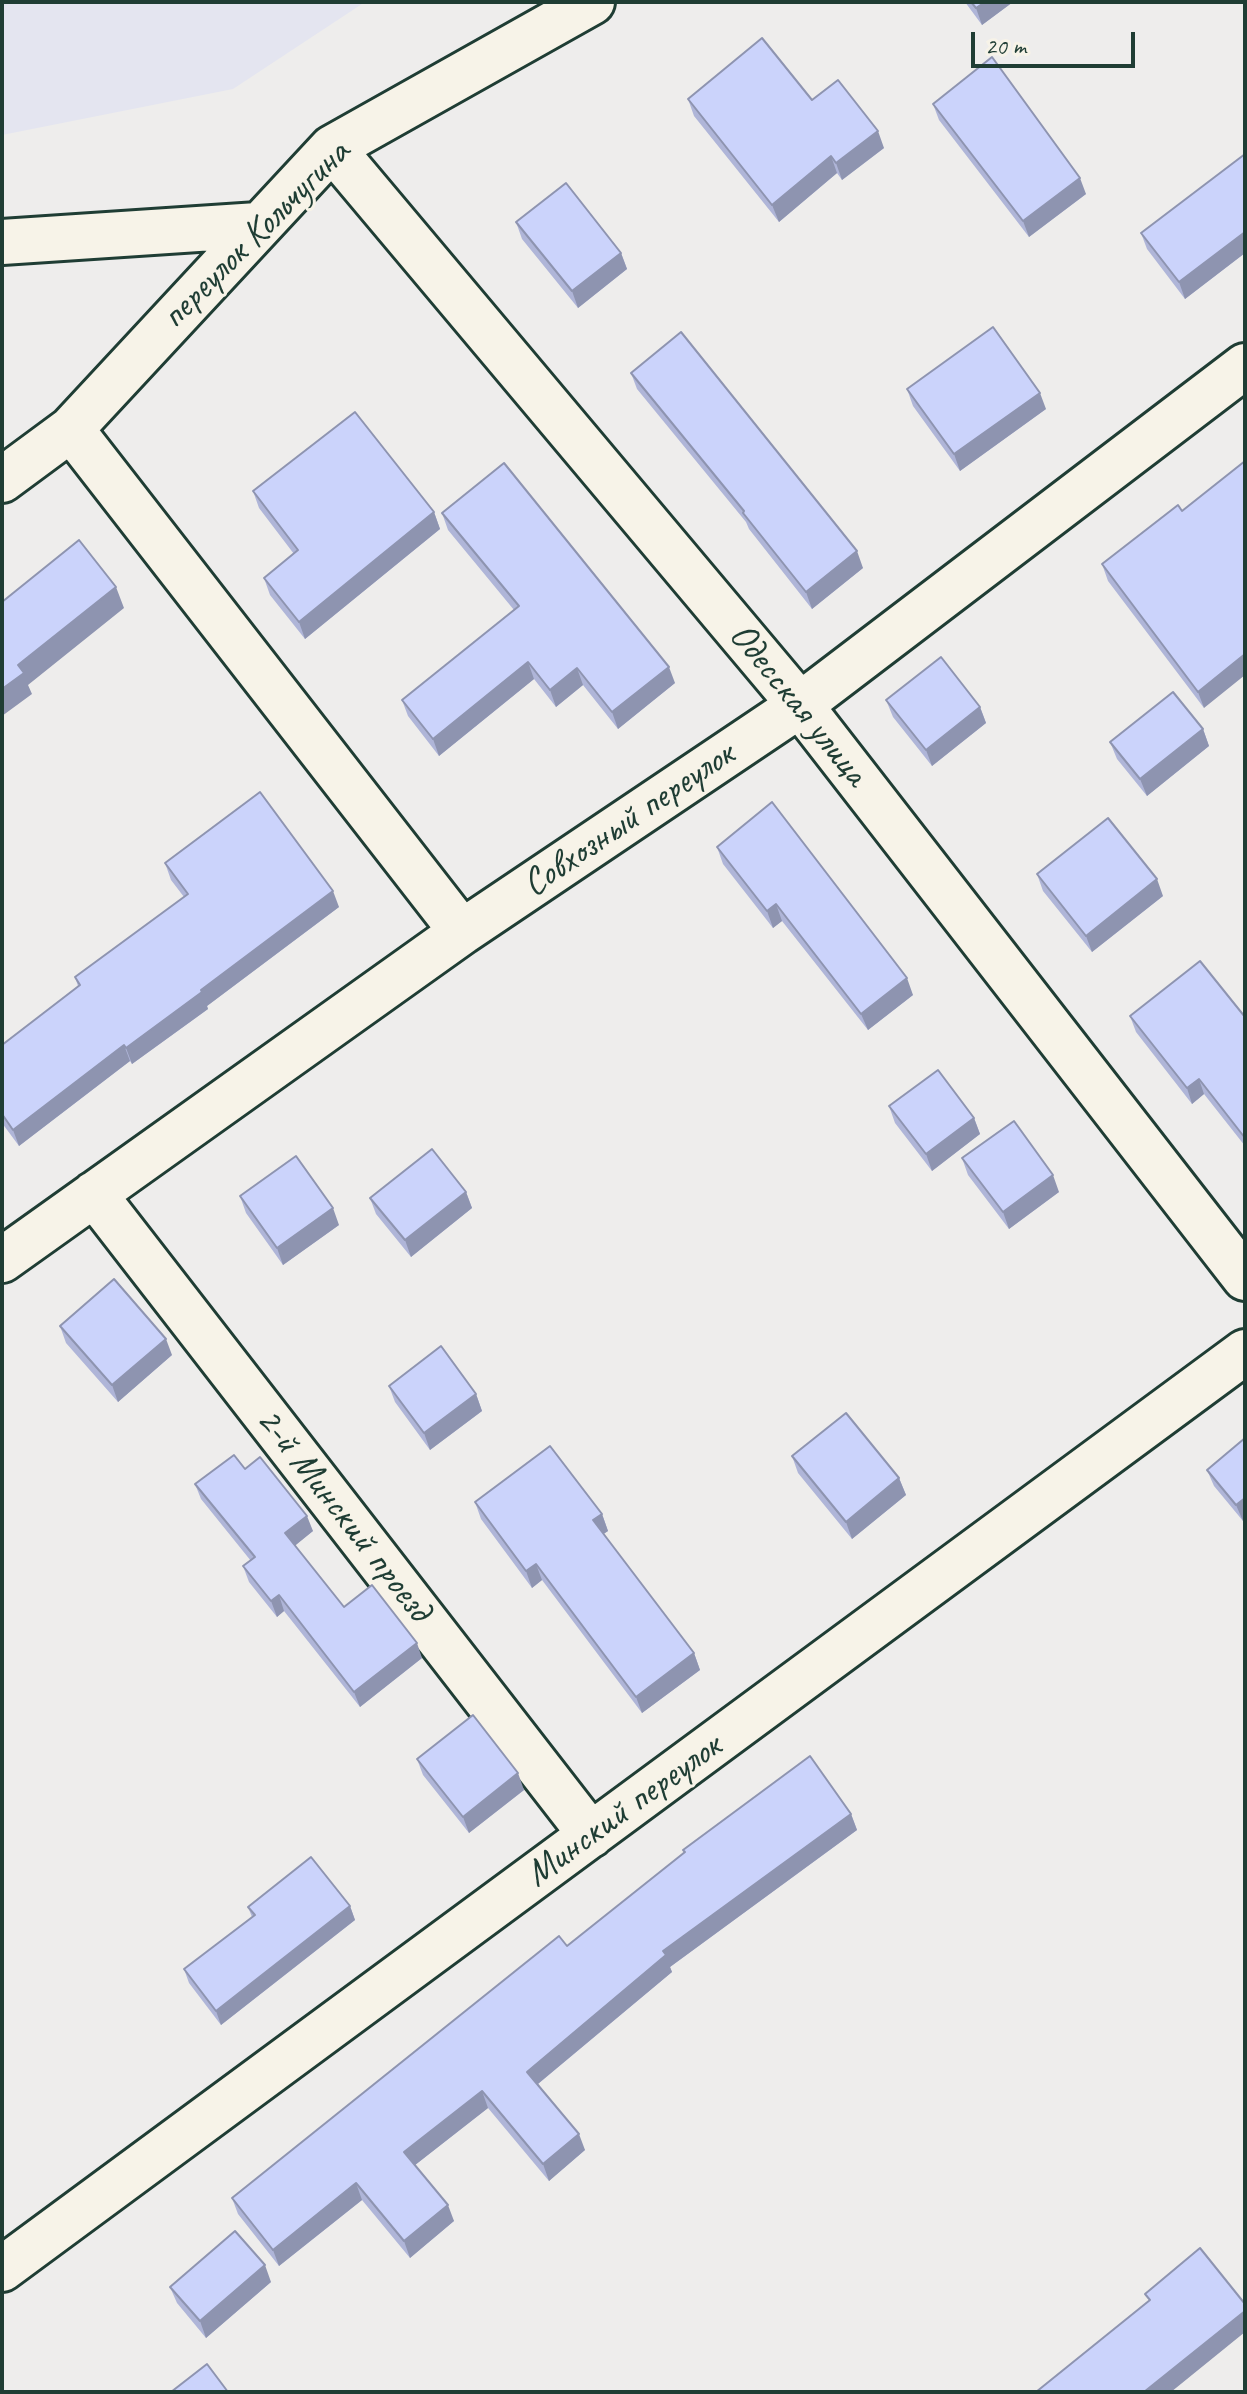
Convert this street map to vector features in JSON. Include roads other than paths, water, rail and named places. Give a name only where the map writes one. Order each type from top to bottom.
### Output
[{"type":"street","name":"переулок Кольчугина","points":[[2,480],[71,429],[332,148],[592,2]]},
{"type":"street","name":"Одесская улица","points":[[332,148],[800,705],[1245,1278]]},
{"type":"street","points":[[2,242],[258,225]]},
{"type":"street","name":"Совхозный переулок","points":[[2,1260],[462,932],[800,705],[1245,366]]},
{"type":"street","points":[[71,429],[462,932]]},
{"type":"street","name":"2-й Минский проезд","points":[[94,1194],[591,1835]]},
{"type":"street","name":"Минский переулок","points":[[2,2269],[1245,1352]]}]
